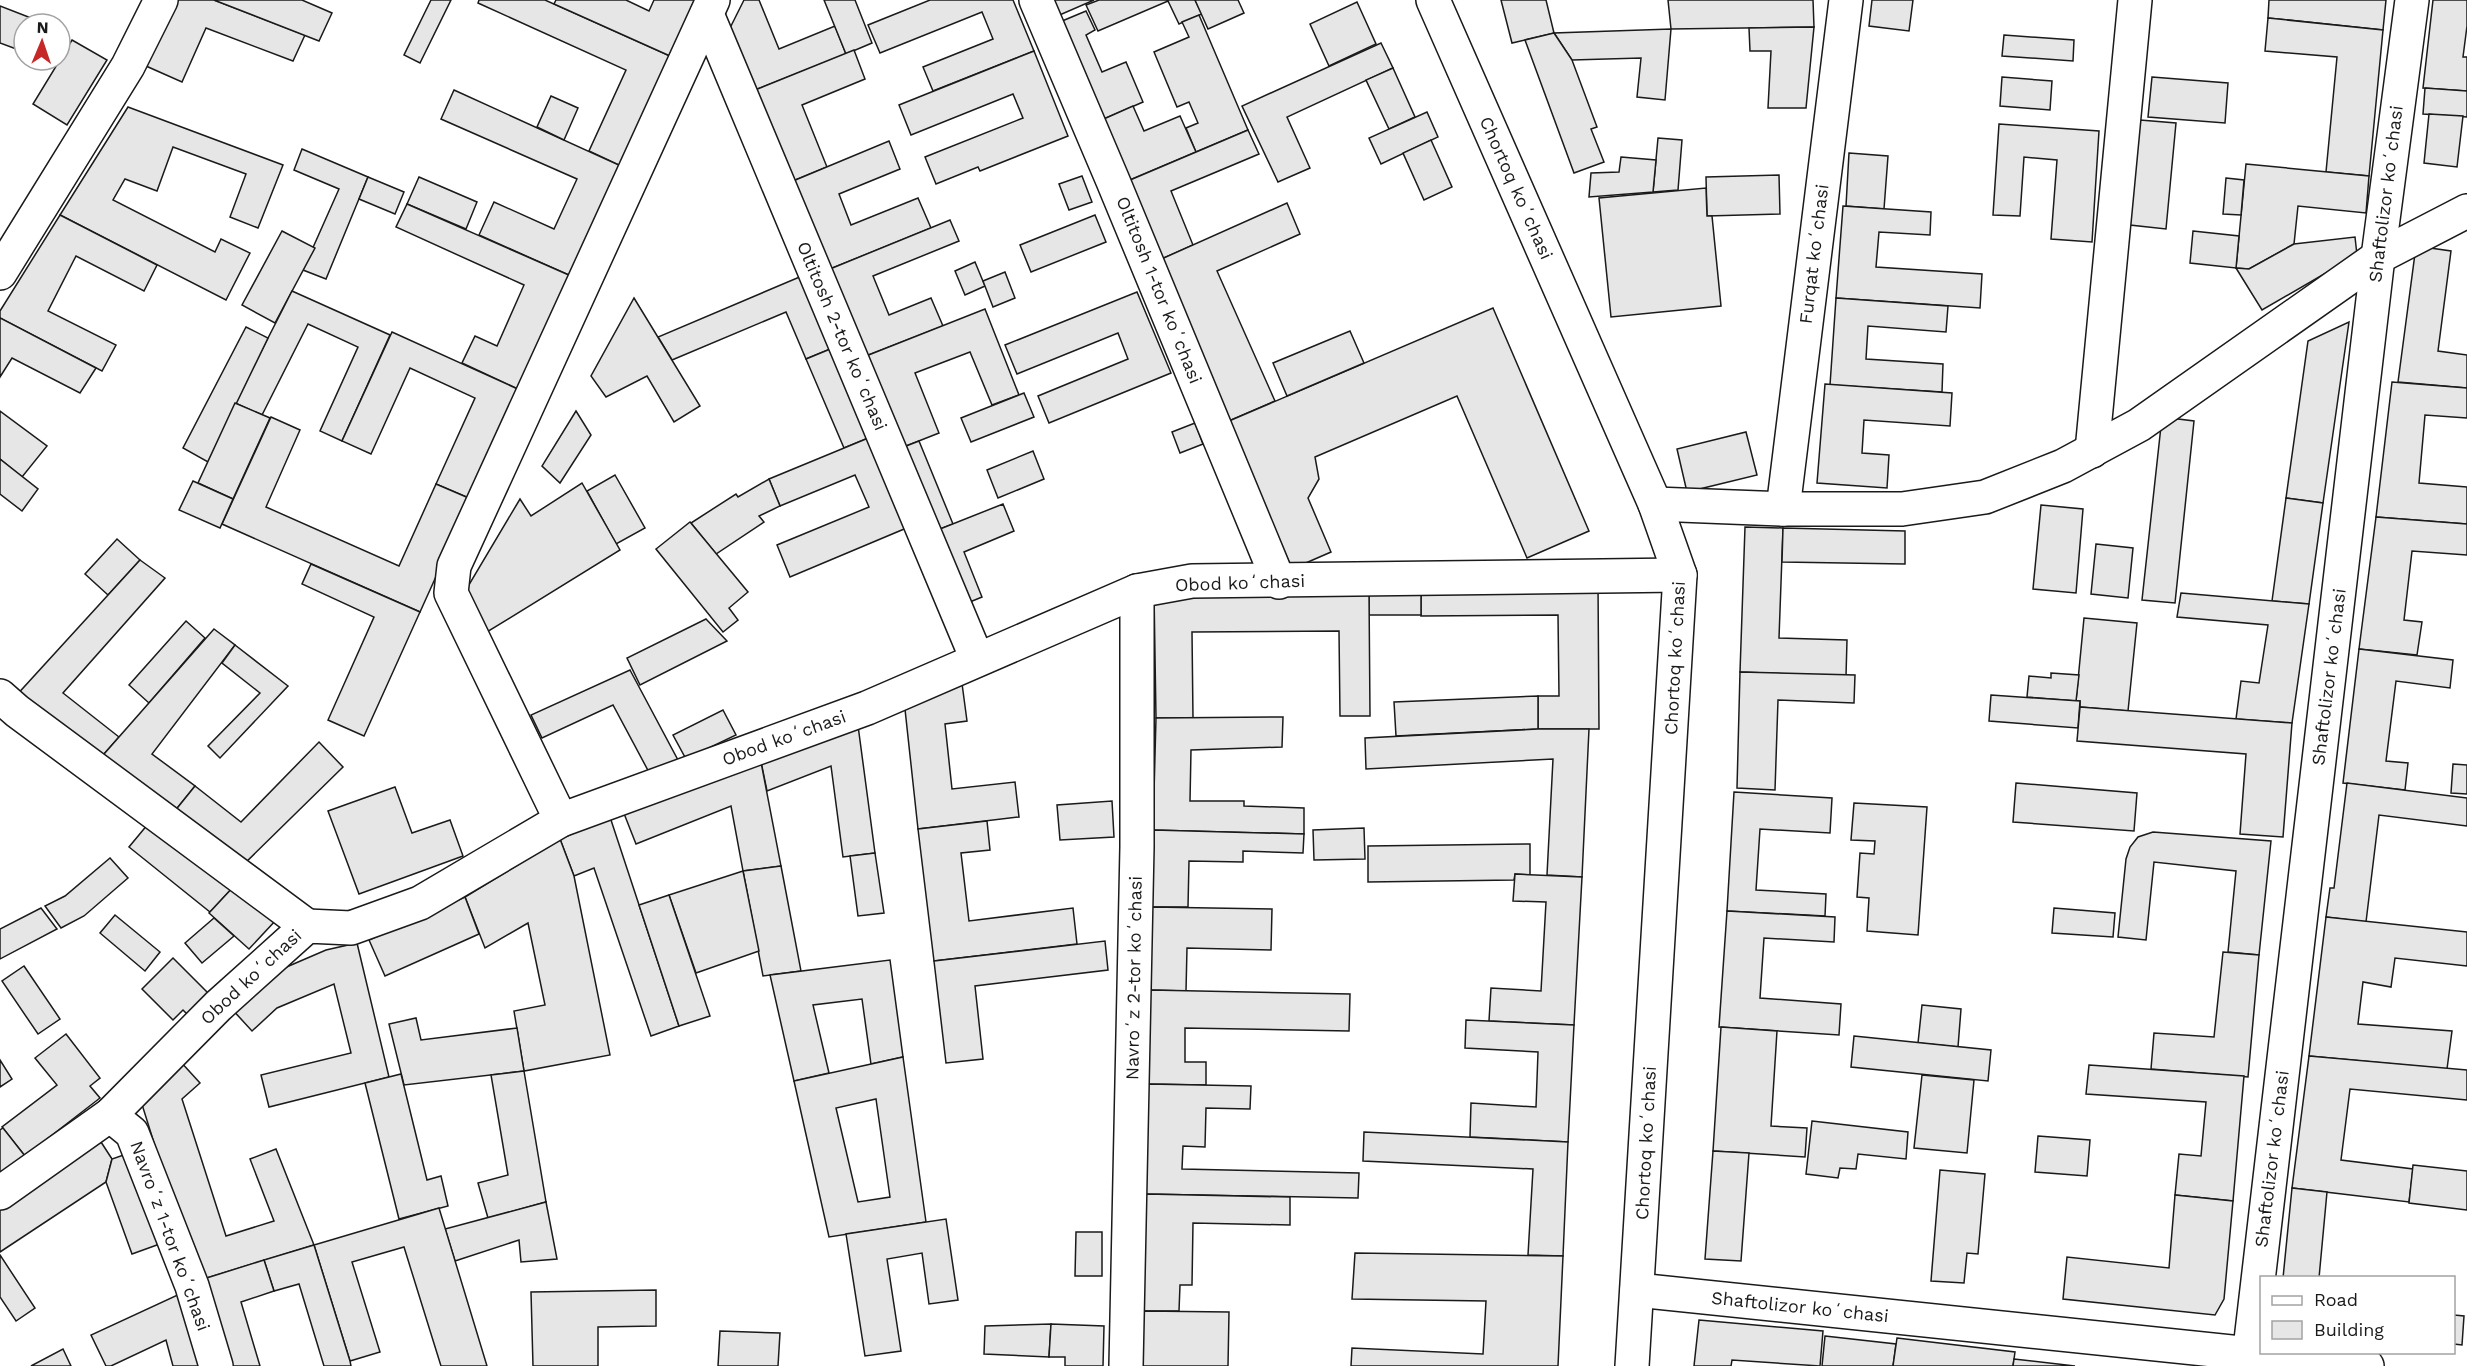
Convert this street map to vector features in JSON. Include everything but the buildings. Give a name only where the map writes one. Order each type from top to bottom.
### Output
[{"type":"street","points":[[0,273],[128,66],[161,0]]},
{"type":"street","name":"Oltitosh 1-tor koʻchasi","points":[[1036,0],[1279,582]]},
{"type":"street","name":"Chortoq koʻchasi","points":[[1433,0],[1655,504],[1680,575],[1632,1366]]},
{"type":"street","name":"Furqat koʻchasi","points":[[1783,509],[1846,0]]},
{"type":"street","points":[[2092,450],[2135,0]]},
{"type":"street","name":"Shaftolizor koʻchasi","points":[[2249,1360],[2378,257],[2412,0]]},
{"type":"street","points":[[561,820],[451,593],[454,566],[710,7]]},
{"type":"street","name":"Oltitosh 2-tor koʻchasi","points":[[710,7],[977,659]]},
{"type":"street","points":[[1655,504],[1783,509],[1902,509],[1985,497],[2063,466],[2139,425],[2378,257],[2467,211]]},
{"type":"street","name":"Obod koʻchasi","points":[[0,1193],[110,1115],[218,1006],[307,926],[351,928],[420,903],[561,820],[867,708],[1137,591],[1192,581],[1279,582],[1680,575]]},
{"type":"street","name":"Navroʻz 2-tor koʻchasi","points":[[1126,1366],[1137,848],[1137,591]]},
{"type":"street","points":[[0,696],[17,711],[307,926]]},
{"type":"street","name":"Navroʻz 1-tor koʻchasi","points":[[110,1115],[132,1133],[192,1286],[216,1366]]},
{"type":"street","name":"Shaftolizor koʻchasi","points":[[1637,1290],[2249,1360],[2367,1366]]}]
